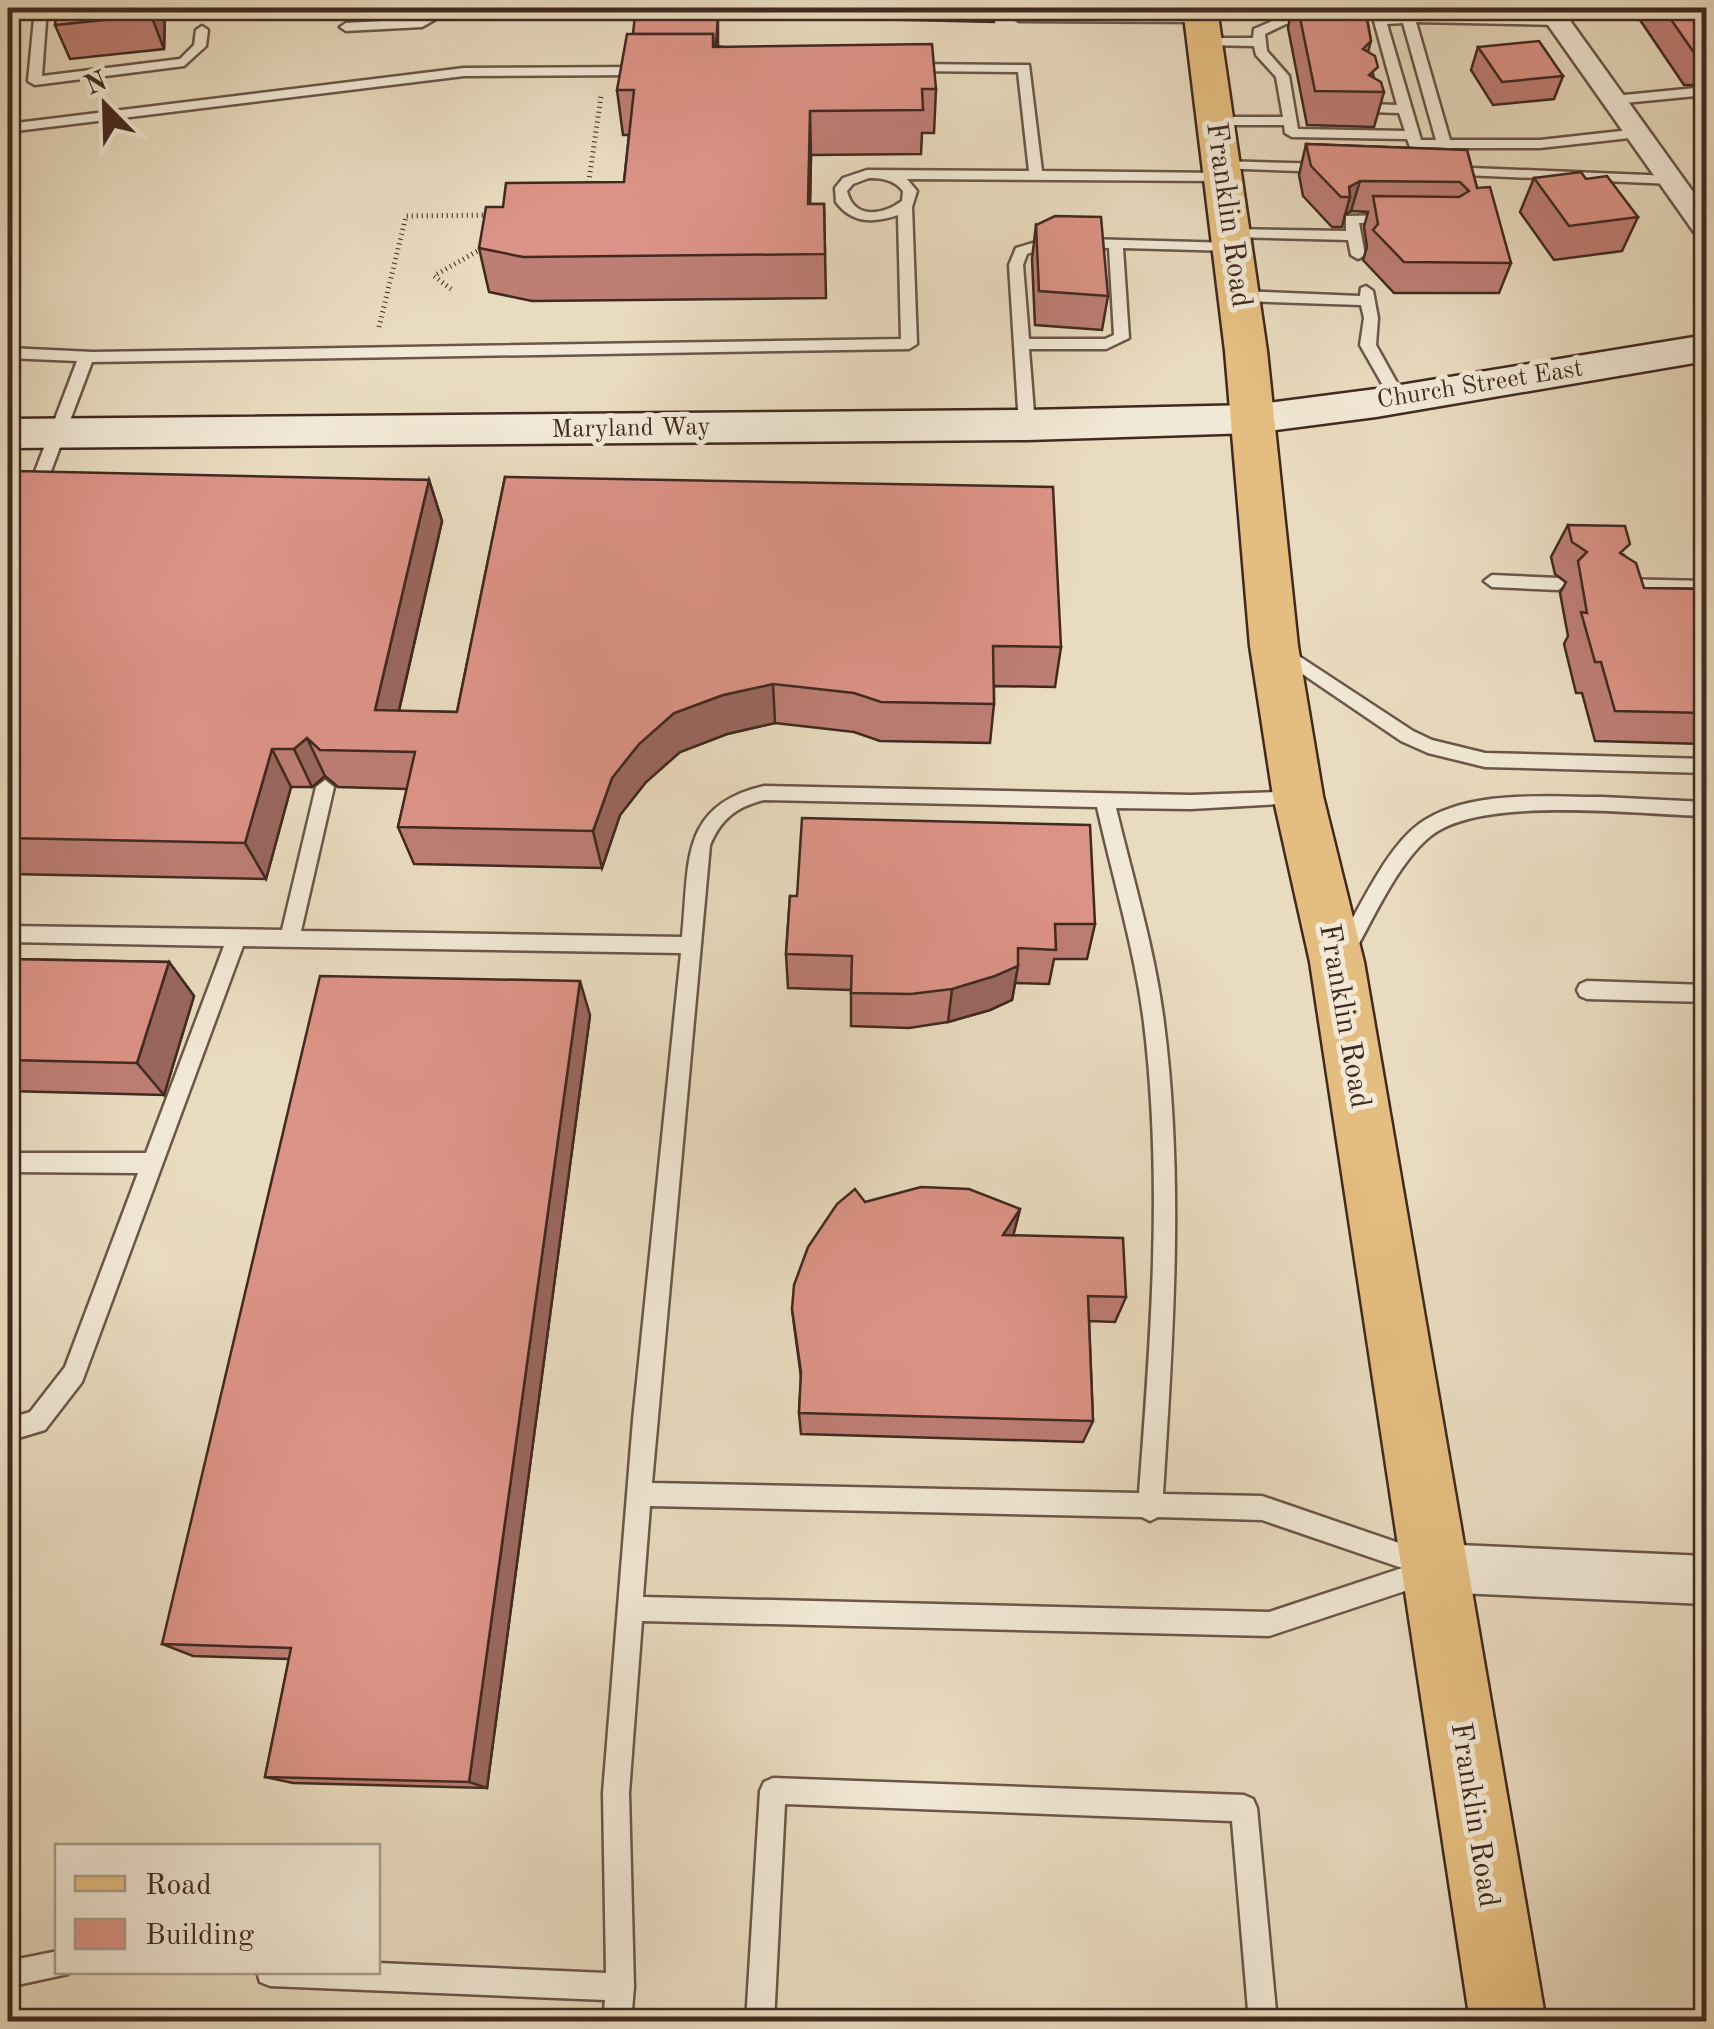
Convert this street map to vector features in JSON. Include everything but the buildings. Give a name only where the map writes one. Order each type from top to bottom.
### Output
[{"type":"main road","name":"Franklin Road","points":[[1202,22],[1240,296],[1274,646],[1298,796],[1337,962],[1508,2022]]},
{"type":"main road","name":"Church Street East","points":[[1254,419],[1706,348]]},
{"type":"main road","name":"Maryland Way","points":[[8,434],[1254,419]]},
{"type":"street","points":[[1553,14],[1706,229]]},
{"type":"street","points":[[1436,1568],[1706,1580]]},
{"type":"lane","points":[[42,8],[35,81],[184,62],[195,55],[202,30]]},
{"type":"lane","points":[[346,27],[434,20],[449,8]]},
{"type":"lane","points":[[1018,8],[1019,17],[1124,13],[1202,22],[1259,42]]},
{"type":"lane","points":[[1361,21],[1553,14]]},
{"type":"lane","points":[[1322,20],[1284,20],[1258,32],[1261,52],[1273,62],[1283,80],[1292,133],[1413,135]]},
{"type":"lane","points":[[1409,21],[1444,144]]},
{"type":"lane","points":[[1380,22],[1415,144],[1540,144],[1639,134]]},
{"type":"lane","points":[[904,68],[1024,68],[1036,175]]},
{"type":"lane","points":[[8,128],[464,72],[664,70]]},
{"type":"lane","points":[[1283,80],[1298,80]]},
{"type":"lane","points":[[1381,82],[1398,83]]},
{"type":"lane","points":[[1614,100],[1706,91]]},
{"type":"lane","points":[[1214,120],[1288,114],[1303,106]]},
{"type":"lane","points":[[1370,108],[1405,109]]},
{"type":"lane","points":[[906,206],[892,214],[859,214],[843,204],[840,191],[848,181],[867,174],[1036,175],[1339,168]]},
{"type":"lane","points":[[1438,171],[1672,180]]},
{"type":"lane","points":[[8,353],[86,357],[909,344],[906,206],[910,198],[908,188],[899,179],[884,174]]},
{"type":"lane","points":[[1358,255],[1350,219],[1409,220]]},
{"type":"lane","points":[[1308,235],[1311,254]]},
{"type":"lane","points":[[1028,424],[1016,265],[1021,251],[1048,242],[1116,244],[1354,236]]},
{"type":"lane","points":[[1020,344],[1106,344],[1120,340],[1124,334],[1116,244]]},
{"type":"lane","points":[[1240,296],[1367,295],[1372,318],[1368,345],[1398,399]]},
{"type":"lane","points":[[28,513],[86,357]]},
{"type":"lane","points":[[1492,581],[1558,584]]},
{"type":"lane","points":[[1614,585],[1706,587]]},
{"type":"lane","points":[[1274,646],[1406,736],[1460,756],[1706,766]]},
{"type":"lane","points":[[289,940],[325,787]]},
{"type":"lane","points":[[617,2022],[620,1987],[616,1794],[690,945],[704,834],[716,815],[746,797],[773,793],[1105,801],[1298,796]]},
{"type":"lane","points":[[1105,801],[1154,1018],[1160,1088],[1164,1187],[1162,1320],[1150,1508]]},
{"type":"lane","points":[[1337,962],[1416,838],[1443,818],[1500,806],[1706,808]]},
{"type":"lane","points":[[8,934],[690,945]]},
{"type":"lane","points":[[8,1430],[36,1422],[74,1374],[236,939]]},
{"type":"lane","points":[[1586,990],[1706,994]]},
{"type":"lane","points":[[8,1162],[152,1163]]},
{"type":"lane","points":[[640,1494],[1262,1508],[1436,1568]]},
{"type":"lane","points":[[631,1610],[1268,1624],[1436,1568]]},
{"type":"lane","points":[[760,2022],[773,1790],[1244,1808],[1263,2022]]},
{"type":"lane","points":[[8,1974],[55,1965]]},
{"type":"lane","points":[[317,1974],[620,1987]]},
{"type":"path","points":[[587,201],[604,71]]},
{"type":"path","points":[[373,352],[406,216],[492,215],[486,246],[434,276],[451,288]]}]
